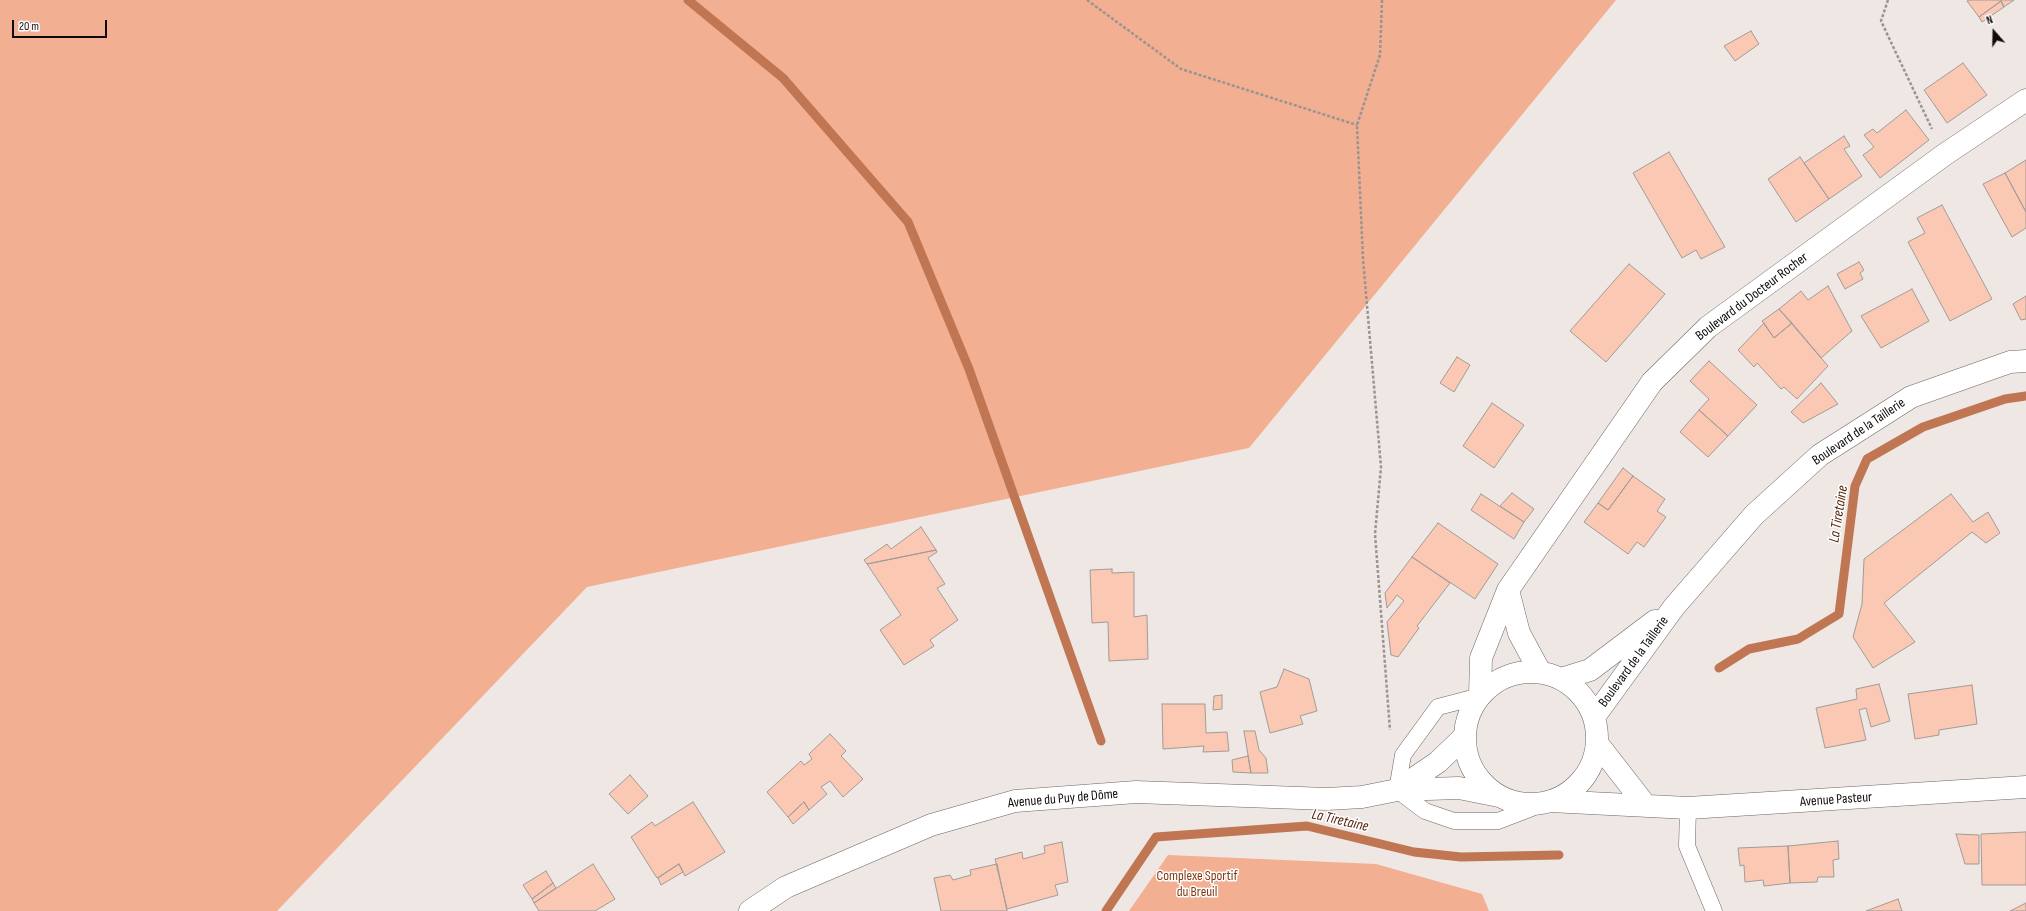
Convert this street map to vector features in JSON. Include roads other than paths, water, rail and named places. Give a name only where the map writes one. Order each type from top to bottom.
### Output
[{"type":"main road","name":"Boulevard du Docteur Rocher","points":[[1480,696],[1481,658],[1508,590],[1652,382],[1708,327],[1944,155],[2026,100]]},
{"type":"main road","name":"Boulevard de la Taillerie","points":[[1594,717],[1674,607],[1754,515],[1820,455],[1911,397],[2010,362],[2026,361]]},
{"type":"main road","points":[[1508,590],[1519,633],[1540,672]]},
{"type":"main road","name":"Boulevard de la Taillerie","points":[[1561,679],[1590,670],[1674,607]]},
{"type":"main road","points":[[1540,672],[1561,679],[1581,694],[1594,717],[1597,743],[1590,769],[1574,789],[1550,802],[1524,804],[1499,796],[1480,781],[1468,760],[1464,736],[1469,714],[1480,696],[1497,681],[1518,674],[1540,672]]},
{"type":"main road","name":"Avenue du Puy de Dôme","points":[[1397,790],[1438,762],[1464,736]]},
{"type":"main road","points":[[1597,743],[1646,806]]},
{"type":"main road","name":"Avenue Pasteur","points":[[1550,802],[1688,808],[2026,787]]},
{"type":"main road","name":"Avenue du Puy de Dôme","points":[[750,911],[786,887],[931,826],[1015,801],[1136,792],[1327,799],[1362,797],[1397,790],[1459,788],[1499,796]]},
{"type":"lane","points":[[1480,696],[1438,708],[1403,755],[1397,790],[1425,811],[1454,821],[1498,821],[1550,802]]},
{"type":"lane","points":[[1688,808],[1687,846],[1714,911]]},
{"type":"waterway","points":[[688,0],[783,78],[908,222],[969,369],[1101,741]]},
{"type":"waterway","name":"La Tiretaine","points":[[1719,668],[1749,649],[1798,639],[1839,614],[1855,486],[1867,459],[1923,427],[2005,399],[2026,396]]},
{"type":"waterway","name":"La Tiretaine","points":[[1106,911],[1156,837],[1307,826],[1414,852],[1461,857],[1559,855]]},
{"type":"park label","name":"Complexe Sportif du Breuil","points":[[1197,884]]}]
